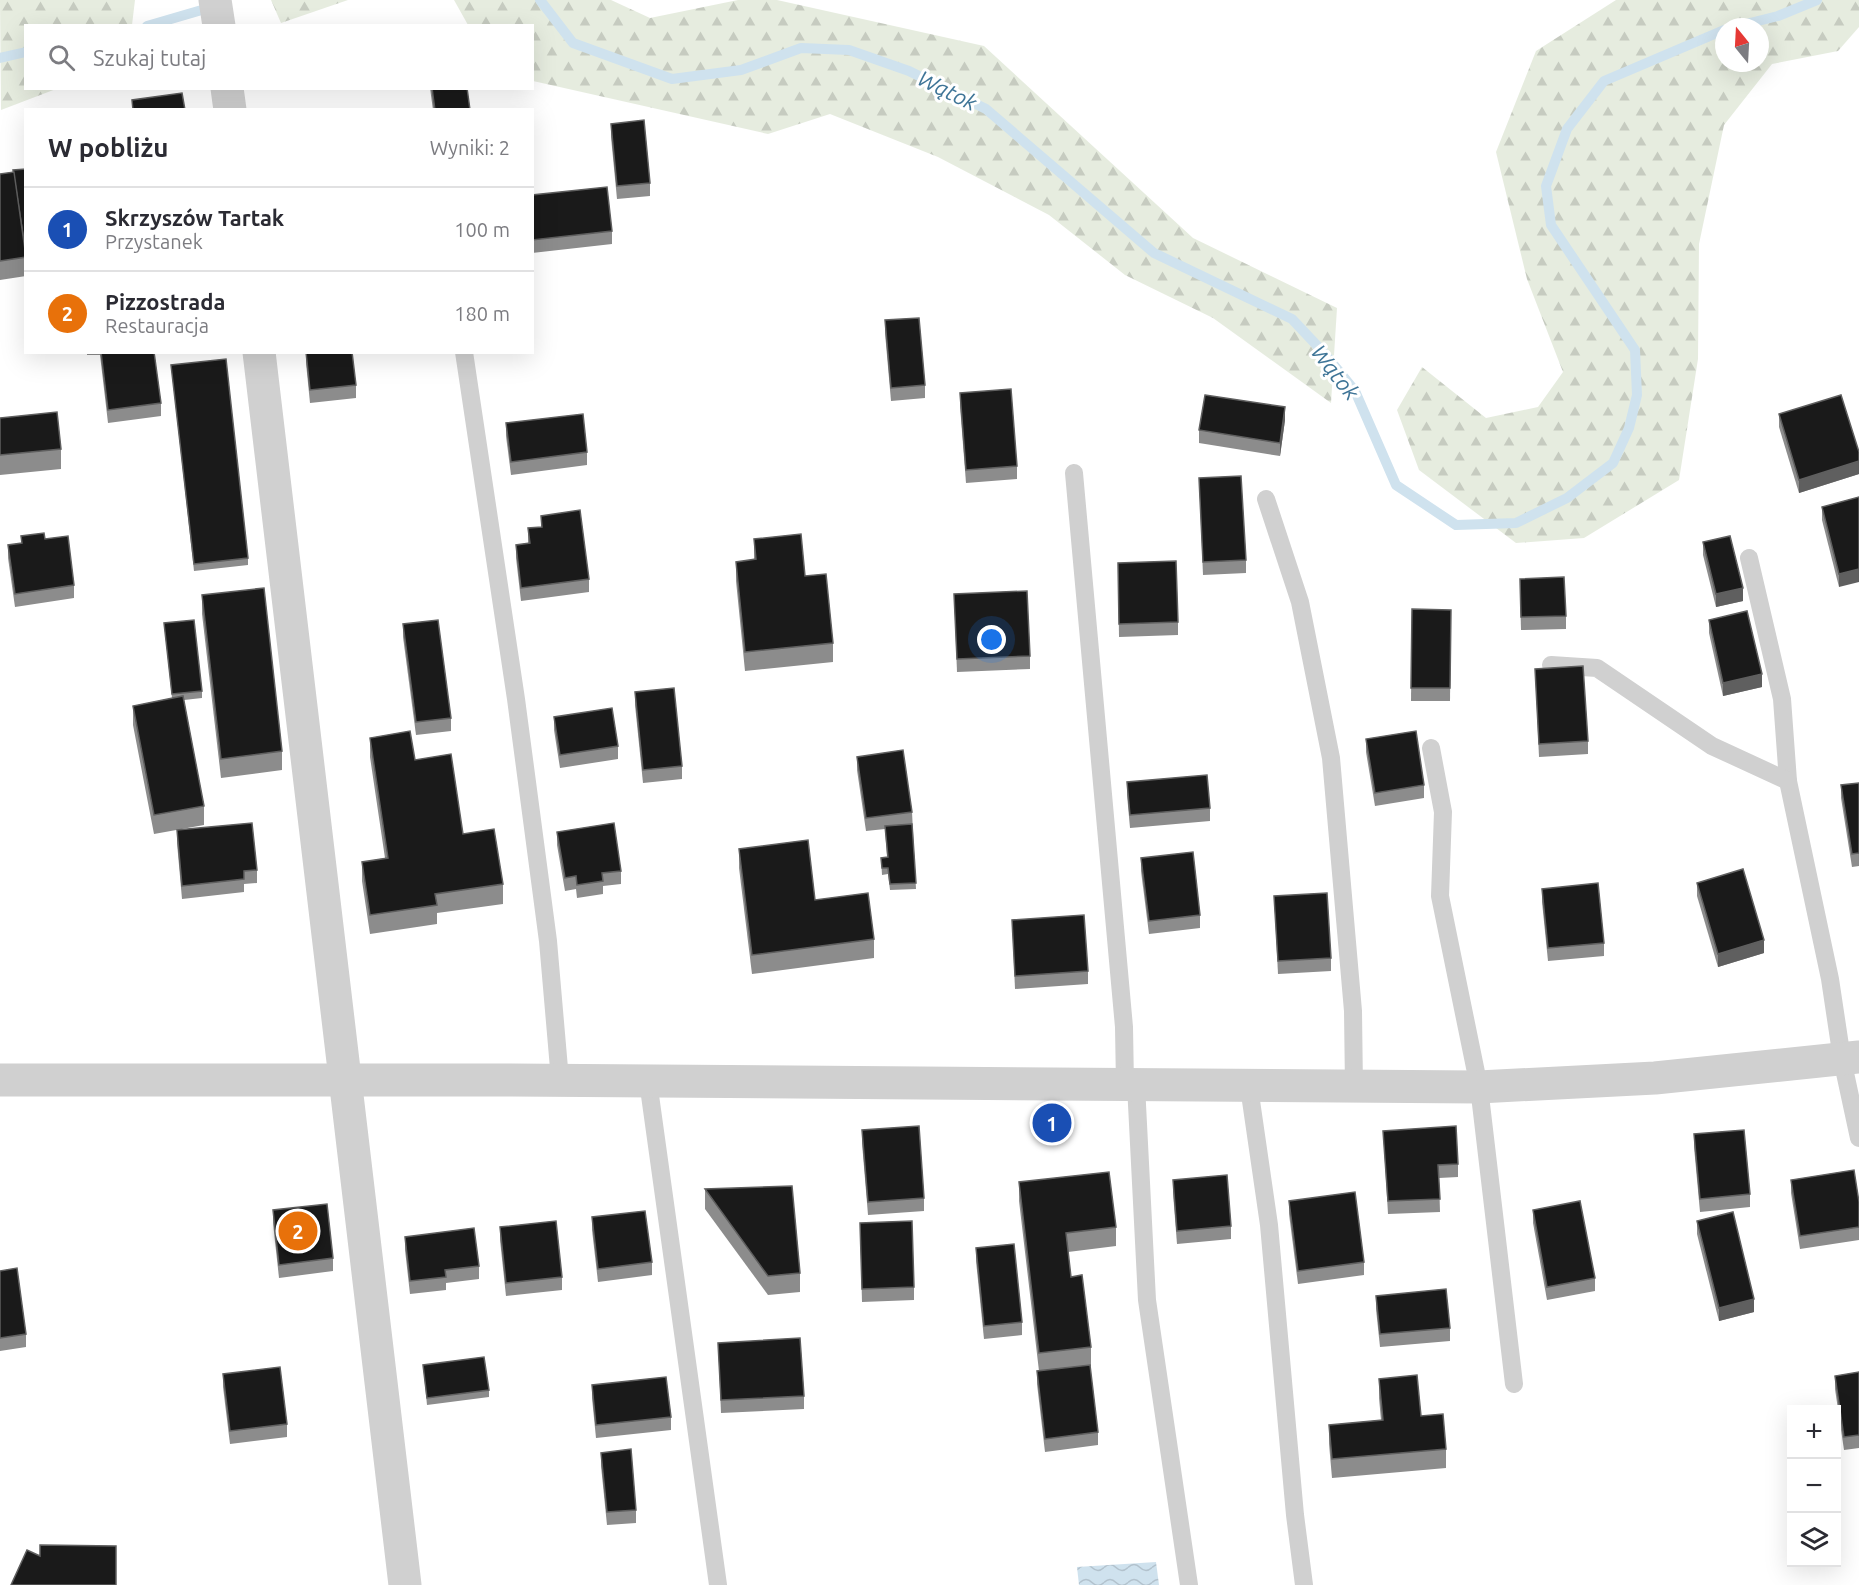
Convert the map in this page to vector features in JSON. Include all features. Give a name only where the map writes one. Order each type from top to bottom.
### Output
[{"type":"street","points":[[215,0],[219,24]]},
{"type":"street","points":[[227,90],[230,108]]},
{"type":"street","points":[[259,354],[405,1585]]},
{"type":"street","points":[[0,1080],[560,1080],[1354,1088],[1479,1087],[1655,1078],[1850,1058]]},
{"type":"lane","points":[[464,354],[516,699],[548,941],[560,1080]]},
{"type":"lane","points":[[1074,473],[1130,1085],[1147,1300],[1189,1585]]},
{"type":"lane","points":[[1266,499],[1300,602],[1331,758],[1353,1011],[1354,1088]]},
{"type":"lane","points":[[1749,558],[1782,699],[1788,781],[1830,980],[1850,1058],[1859,1138]]},
{"type":"lane","points":[[1551,665],[1597,668],[1712,747],[1788,781]]},
{"type":"lane","points":[[1431,748],[1443,812],[1440,896],[1479,1087],[1514,1384]]},
{"type":"lane","points":[[648,1081],[718,1585]]},
{"type":"lane","points":[[1249,1087],[1269,1225],[1295,1515],[1304,1585]]},
{"type":"green space","points":[[0,0],[135,0],[132,24],[24,24],[24,90],[53,90],[1,110]]},
{"type":"green space","points":[[271,0],[348,0],[281,23]]},
{"type":"green space","points":[[454,0],[611,0],[650,18],[738,0],[777,0],[984,46],[1193,238],[1337,308],[1331,403],[1213,318],[1125,275],[1049,215],[938,157],[830,114],[768,134],[534,81],[534,24],[467,24]]},
{"type":"green space","points":[[1616,0],[1859,0],[1859,27],[1838,51],[1772,64],[1769,68],[1769,18],[1715,18],[1715,72],[1766,72],[1724,125],[1699,244],[1698,359],[1679,480],[1584,538],[1516,543],[1419,470],[1397,410],[1422,367],[1486,418],[1538,407],[1563,372],[1527,279],[1496,152],[1536,51]]},
{"type":"water","points":[[1156,1562],[1159,1585],[1079,1585],[1077,1567]]},
{"type":"building","points":[[432,90],[467,90],[470,108],[435,108]]},
{"type":"building","points":[[182,93],[185,108],[133,108],[132,100]]},
{"type":"building","points":[[644,120],[650,183],[617,186],[611,124]]},
{"type":"building","points":[[24,169],[24,241],[13,170]]},
{"type":"building","points":[[14,172],[24,257],[0,261],[0,174]]},
{"type":"building","points":[[607,187],[612,231],[534,240],[534,195]]},
{"type":"building","points":[[919,318],[925,385],[891,388],[885,320]]},
{"type":"building","points":[[101,354],[154,354],[161,403],[108,410]]},
{"type":"building","points":[[306,354],[352,354],[356,385],[310,390]]},
{"type":"building","points":[[226,359],[248,558],[194,564],[171,365]]},
{"type":"building","points":[[1011,389],[1017,466],[966,470],[960,393]]},
{"type":"building","points":[[1205,395],[1285,407],[1280,443],[1199,430]]},
{"type":"building","points":[[1841,395],[1859,452],[1859,461],[1799,480],[1779,414]]},
{"type":"building","points":[[57,412],[61,449],[0,455],[0,418]]},
{"type":"building","points":[[583,414],[587,452],[511,462],[506,423]]},
{"type":"building","points":[[1241,476],[1246,560],[1203,562],[1199,478]]},
{"type":"building","points":[[1859,497],[1859,569],[1839,574],[1822,507]]},
{"type":"building","points":[[580,510],[589,579],[521,588],[516,545],[530,543],[528,528],[542,527],[541,516]]},
{"type":"building","points":[[44,533],[45,539],[68,536],[74,585],[15,594],[8,545],[22,543],[21,536]]},
{"type":"building","points":[[801,534],[805,576],[826,574],[833,643],[745,652],[736,562],[756,559],[754,539]]},
{"type":"building","points":[[1730,536],[1743,588],[1716,594],[1703,542]]},
{"type":"building","points":[[1176,561],[1178,622],[1119,624],[1118,563]]},
{"type":"building","points":[[1564,577],[1566,616],[1521,617],[1520,579]]},
{"type":"building","points":[[264,588],[282,751],[221,759],[202,595]]},
{"type":"building","points":[[1027,591],[1030,656],[957,659],[954,594]]},
{"type":"building","points":[[1412,609],[1451,610],[1450,688],[1411,688]]},
{"type":"building","points":[[1747,611],[1762,674],[1723,683],[1709,620]]},
{"type":"building","points":[[194,620],[202,691],[172,694],[164,623]]},
{"type":"building","points":[[438,620],[451,718],[416,722],[403,624]]},
{"type":"building","points":[[1583,666],[1588,741],[1539,744],[1535,669]]},
{"type":"building","points":[[674,688],[682,766],[643,770],[635,692]]},
{"type":"building","points":[[183,696],[204,806],[154,815],[133,706]]},
{"type":"building","points":[[612,708],[618,746],[560,755],[554,717]]},
{"type":"building","points":[[410,731],[415,760],[451,754],[463,834],[494,829],[503,884],[435,894],[437,905],[370,915],[362,862],[388,858],[370,738]]},
{"type":"building","points":[[1416,731],[1424,785],[1375,793],[1366,739]]},
{"type":"building","points":[[903,750],[912,812],[866,818],[857,757]]},
{"type":"building","points":[[1207,775],[1210,808],[1130,815],[1127,782]]},
{"type":"building","points":[[1859,783],[1859,853],[1852,854],[1841,785]]},
{"type":"building","points":[[252,823],[257,870],[244,871],[244,879],[182,886],[177,830]]},
{"type":"building","points":[[614,823],[621,871],[602,873],[603,881],[577,885],[576,876],[565,878],[557,832]]},
{"type":"building","points":[[912,824],[916,883],[890,884],[888,868],[882,868],[881,858],[888,857],[885,826]]},
{"type":"building","points":[[808,840],[815,900],[868,893],[874,939],[752,955],[739,849]]},
{"type":"building","points":[[1193,852],[1200,915],[1149,921],[1141,858]]},
{"type":"building","points":[[1743,869],[1764,940],[1718,954],[1697,883]]},
{"type":"building","points":[[1598,883],[1604,943],[1548,948],[1542,889]]},
{"type":"building","points":[[1327,893],[1331,958],[1278,961],[1274,896]]},
{"type":"building","points":[[1084,915],[1088,971],[1015,976],[1012,920]]},
{"type":"building","points":[[919,1126],[924,1198],[868,1202],[862,1130]]},
{"type":"building","points":[[1456,1126],[1458,1164],[1438,1165],[1440,1199],[1388,1201],[1383,1131]]},
{"type":"building","points":[[1744,1130],[1750,1194],[1700,1199],[1694,1134]]},
{"type":"building","points":[[1854,1170],[1859,1202],[1859,1227],[1800,1236],[1791,1180]]},
{"type":"building","points":[[1109,1172],[1116,1227],[1066,1233],[1071,1277],[1082,1275],[1091,1347],[1039,1353],[1019,1182]]},
{"type":"building","points":[[1227,1175],[1231,1226],[1177,1231],[1173,1180]]},
{"type":"building","points":[[792,1186],[800,1273],[768,1276],[705,1189]]},
{"type":"building","points":[[1355,1192],[1364,1262],[1298,1271],[1289,1201]]},
{"type":"building","points":[[1580,1201],[1595,1278],[1547,1287],[1533,1210]]},
{"type":"building","points":[[327,1204],[333,1258],[279,1265],[273,1210]]},
{"type":"building","points":[[645,1211],[652,1262],[598,1269],[592,1217]]},
{"type":"building","points":[[1733,1212],[1754,1299],[1719,1308],[1697,1221]]},
{"type":"building","points":[[556,1221],[562,1277],[506,1283],[500,1227]]},
{"type":"building","points":[[912,1221],[914,1287],[862,1289],[860,1223]]},
{"type":"building","points":[[474,1228],[479,1266],[445,1270],[446,1277],[410,1281],[405,1237]]},
{"type":"building","points":[[1014,1244],[1022,1322],[984,1326],[976,1248]]},
{"type":"building","points":[[17,1268],[26,1334],[0,1338],[0,1271]]},
{"type":"building","points":[[1446,1289],[1450,1328],[1380,1334],[1376,1296]]},
{"type":"building","points":[[800,1338],[804,1396],[721,1400],[718,1343]]},
{"type":"building","points":[[484,1357],[489,1390],[427,1398],[423,1365]]},
{"type":"building","points":[[1090,1365],[1098,1432],[1045,1439],[1037,1371]]},
{"type":"building","points":[[280,1367],[287,1424],[230,1431],[223,1374]]},
{"type":"building","points":[[1859,1372],[1859,1435],[1844,1437],[1835,1376]]},
{"type":"building","points":[[1417,1375],[1421,1416],[1443,1414],[1446,1449],[1332,1459],[1329,1425],[1383,1420],[1379,1379]]},
{"type":"building","points":[[666,1377],[671,1417],[596,1425],[592,1385]]},
{"type":"building","points":[[631,1449],[636,1510],[607,1512],[601,1453]]},
{"type":"building","points":[[40,1545],[116,1546],[116,1585],[11,1585],[27,1550],[40,1556]]},
{"type":"waterway","name":"Wątok","points":[[540,0],[573,43],[672,79],[741,70],[801,48],[849,50],[909,71],[986,109],[1154,253],[1292,319],[1355,391],[1396,485],[1456,525],[1516,523],[1567,498],[1613,463],[1629,428],[1637,395],[1635,350],[1551,225],[1546,186],[1567,129],[1604,81],[1715,34]]},
{"type":"waterway","name":"Wątok","points":[[1769,18],[1817,0]]},
{"type":"waterway","name":"Wątok","points":[[154,24],[212,7]]},
{"type":"waterway","name":"Wątok","points":[[0,58],[24,52]]},
{"type":"place","name":"Skrzyszów Tartak","points":[[1052,1123]]},
{"type":"place","name":"Pizzostrada","points":[[298,1231]]}]
